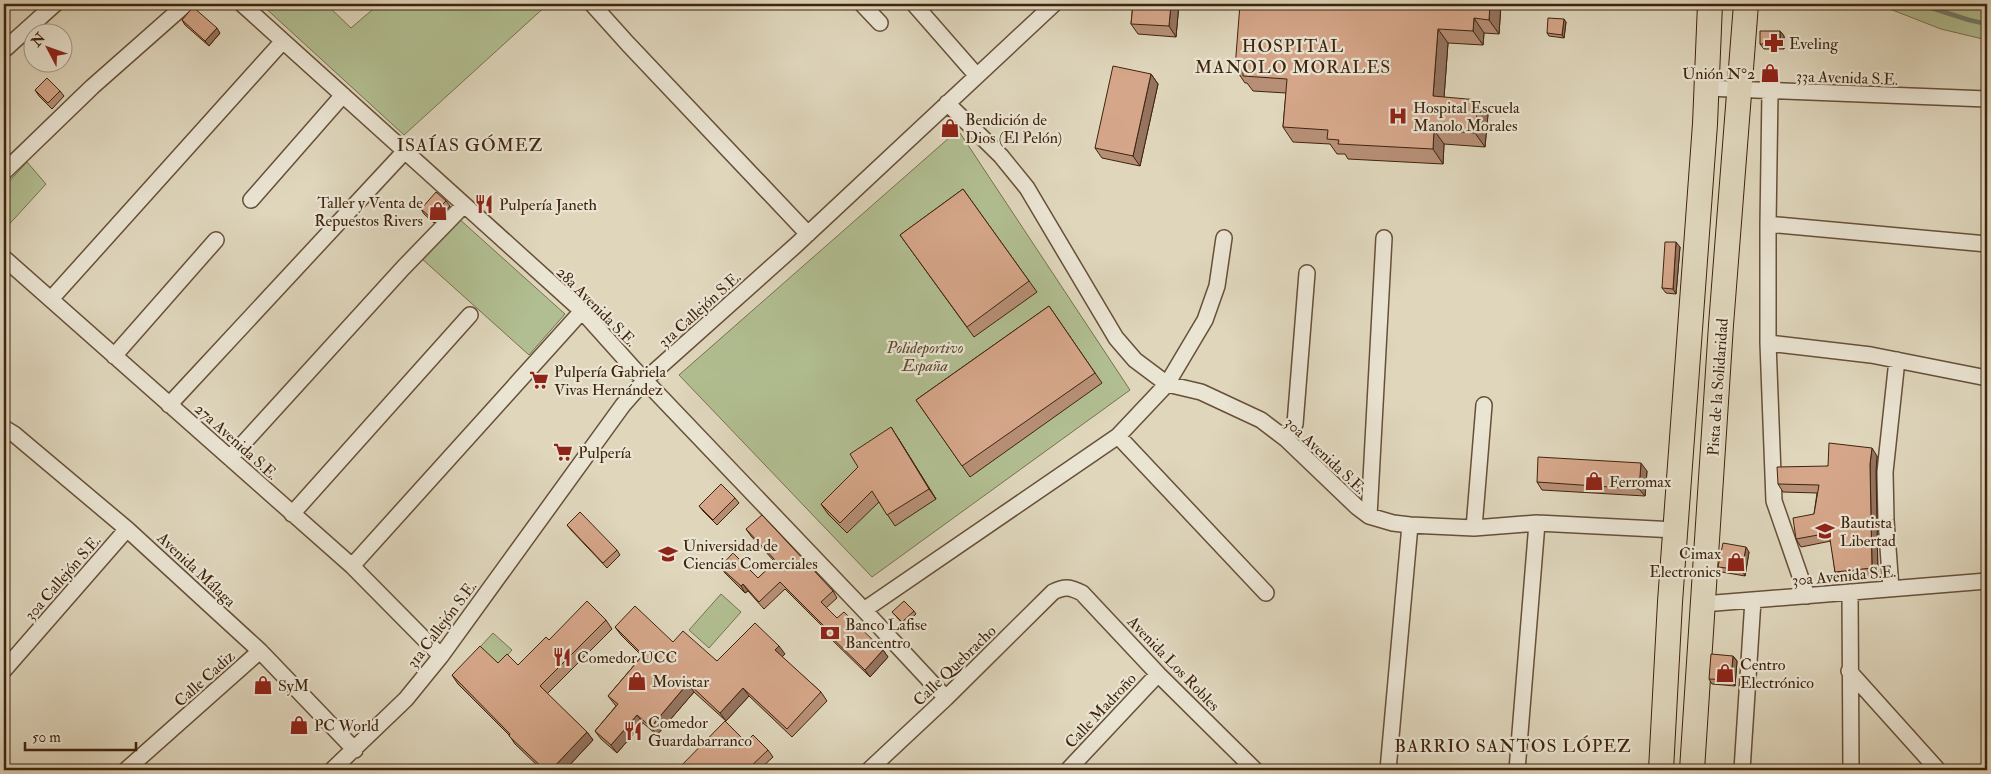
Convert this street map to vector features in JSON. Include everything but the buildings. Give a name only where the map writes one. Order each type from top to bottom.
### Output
[{"type":"main road","name":"Pista de la Solidaridad","points":[[1661,770],[1670,602],[1698,232],[1710,4]]},
{"type":"main road","name":"Pista de la Solidaridad","points":[[1692,770],[1721,325],[1746,4]]},
{"type":"street","points":[[4,50],[55,4]]},
{"type":"street","points":[[4,172],[92,87],[186,4]]},
{"type":"street","name":"28a Avenida S.E.","points":[[242,4],[582,311],[634,370],[646,380],[946,698]]},
{"type":"street","points":[[592,4],[634,51],[808,234]]},
{"type":"street","points":[[862,4],[880,23]]},
{"type":"street","points":[[914,4],[977,76]]},
{"type":"street","name":"31a Callejón S.E.","points":[[332,770],[406,699],[441,656],[623,405],[646,380],[808,234],[1054,4]]},
{"type":"street","points":[[51,299],[283,41]]},
{"type":"street","name":"33a Avenida S.E.","points":[[1706,88],[1987,99]]},
{"type":"street","points":[[1770,92],[1768,343],[1774,501],[1807,596]]},
{"type":"street","points":[[251,200],[343,96]]},
{"type":"street","name":"30a Avenida S.E.","points":[[947,103],[1001,156],[1027,188],[1116,338],[1135,360],[1168,384],[1201,392],[1261,420],[1286,439],[1357,507],[1369,516],[1393,523],[1410,525],[1474,528],[1536,523],[1676,530]]},
{"type":"street","points":[[169,405],[405,151]]},
{"type":"street","points":[[230,458],[403,268],[464,205]]},
{"type":"street","points":[[1768,224],[1987,244]]},
{"type":"street","points":[[864,610],[1118,436],[1168,384],[1208,312],[1218,286],[1224,238]]},
{"type":"street","points":[[1369,516],[1384,238]]},
{"type":"street","points":[[114,356],[216,240]]},
{"type":"street","name":"27a Avenida S.E.","points":[[4,258],[352,566],[441,656]]},
{"type":"street","points":[[1286,439],[1295,424],[1307,273]]},
{"type":"street","points":[[352,566],[582,311]]},
{"type":"street","points":[[292,514],[470,315]]},
{"type":"street","points":[[1768,343],[1897,360],[1987,378]]},
{"type":"street","points":[[1890,589],[1886,520],[1886,472],[1897,360]]},
{"type":"street","points":[[1474,528],[1484,405]]},
{"type":"street","name":"Avenida Málaga","points":[[4,428],[14,434],[127,529],[260,651],[355,750]]},
{"type":"street","points":[[1118,436],[1266,593]]},
{"type":"street","points":[[1517,770],[1536,523]]},
{"type":"street","points":[[1388,770],[1410,525]]},
{"type":"street","name":"30a Callejón S.E.","points":[[4,670],[127,529]]},
{"type":"street","name":"30a Avenida S.E.","points":[[1703,604],[1987,581]]},
{"type":"street","name":"Avenida Los Robles","points":[[1064,587],[1082,593],[1245,767]]},
{"type":"street","name":"Calle Quebracho","points":[[869,770],[946,698],[1053,592],[1064,587]]},
{"type":"street","points":[[1850,592],[1849,671],[1852,770]]},
{"type":"street","points":[[1742,770],[1753,600]]},
{"type":"street","name":"Calle Cadiz","points":[[126,770],[260,651]]},
{"type":"street","points":[[1849,671],[1938,770]]},
{"type":"street","name":"Calle Madroño","points":[[1068,770],[1158,674]]},
{"type":"green space","points":[[261,4],[326,4],[351,28],[379,4],[548,4],[404,135]]},
{"type":"green space","points":[[1877,4],[1978,4],[1987,6],[1987,40],[1941,29]]},
{"type":"green space","name":"Polideportivo España","points":[[958,130],[1130,390],[872,577],[679,375]]},
{"type":"green space","points":[[27,162],[46,184],[4,230],[4,187]]},
{"type":"green space","points":[[457,217],[565,314],[529,355],[421,258]]},
{"type":"green space","points":[[721,594],[741,612],[709,648],[689,630]]},
{"type":"green space","points":[[493,633],[512,650],[499,665],[480,647]]},
{"type":"waterway","points":[[1919,4],[1987,24]]},
{"type":"place","name":"Eveling","points":[[1774,43]]},
{"type":"place","name":"Unión N°2","points":[[1770,73]]},
{"type":"place","name":"Hospital Escuela Manolo Morales","points":[[1398,116]]},
{"type":"place","name":"Bendición de Dios (El Pelón)","points":[[950,128]]},
{"type":"place","name":"Pulpería Janeth","points":[[484,204]]},
{"type":"place","name":"Taller y Venta de Repuestos Rivers","points":[[438,211]]},
{"type":"place","name":"Pulpería Gabriela Vivas Hernández","points":[[539,380]]},
{"type":"place","name":"Pulpería","points":[[563,452]]},
{"type":"place","name":"Ferromax","points":[[1594,481]]},
{"type":"place","name":"Bautista Libertad","points":[[1825,531]]},
{"type":"place","name":"Universidad de Ciencias Comerciales","points":[[668,554]]},
{"type":"place","name":"Cimax Electronics","points":[[1736,562]]},
{"type":"place","name":"Banco Lafise Bancentro","points":[[830,633]]},
{"type":"place","name":"Comedor UCC","points":[[562,657]]},
{"type":"place","name":"Centro Electrónico","points":[[1725,673]]},
{"type":"place","name":"Movistar","points":[[637,681]]},
{"type":"place","name":"SyM","points":[[263,685]]},
{"type":"place","name":"PC World","points":[[299,725]]},
{"type":"place","name":"Comedor Guardabarranco","points":[[633,731]]},
{"type":"district","name":"HOSPITAL MANOLO MORALES","points":[[1293,56]]},
{"type":"district","name":"ISAÍAS GÓMEZ","points":[[470,145]]},
{"type":"district","name":"BARRIO SANTOS LÓPEZ","points":[[1513,746]]}]
